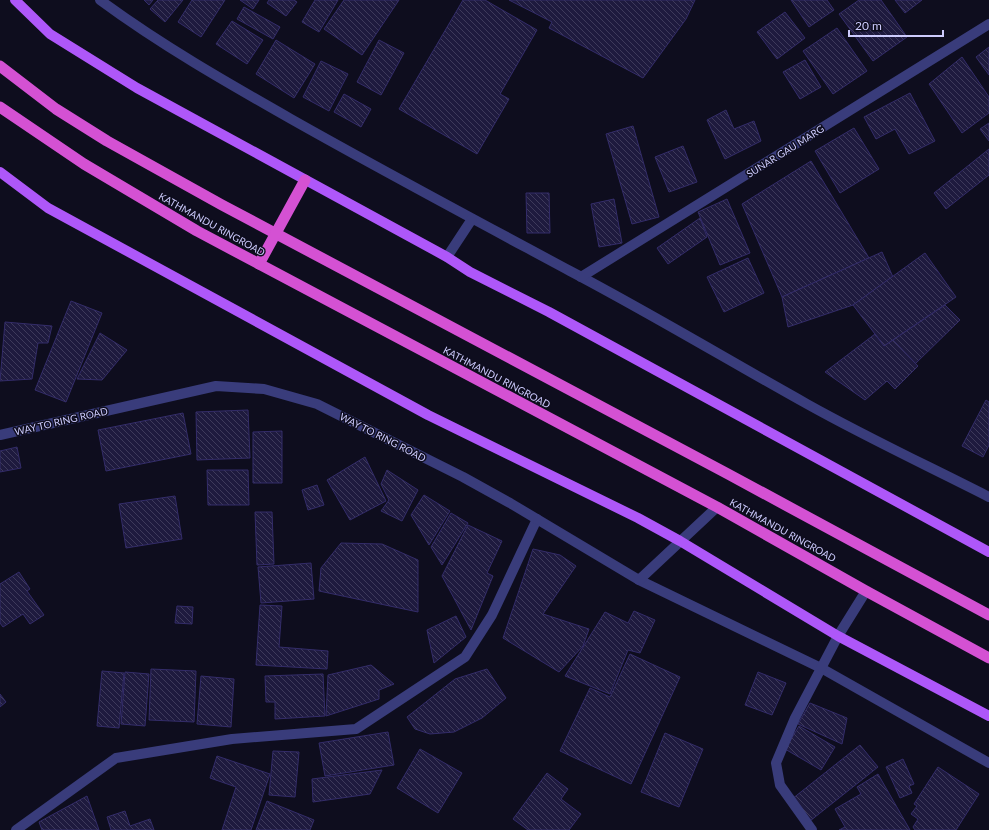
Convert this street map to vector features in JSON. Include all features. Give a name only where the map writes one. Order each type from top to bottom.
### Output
[{"type":"highway","points":[[0,66],[56,109],[106,141],[276,234],[715,467],[989,615]]},
{"type":"highway","name":"KATHMANDU RINGROAD","points":[[0,107],[84,164],[196,231],[717,507],[989,658]]},
{"type":"highway","points":[[259,264],[305,180]]},
{"type":"main road","points":[[15,0],[50,34],[137,88],[447,257],[470,272],[550,312],[989,552]]},
{"type":"main road","points":[[0,172],[48,208],[422,411],[638,518],[680,541],[838,636],[989,716]]},
{"type":"street","points":[[100,0],[151,36],[230,84],[472,219],[665,322],[808,405],[989,497]]},
{"type":"street","name":"SUNAR GAU MARG","points":[[581,277],[989,24]]},
{"type":"street","points":[[447,257],[472,219]]},
{"type":"street","name":"WAY TO RING ROAD","points":[[0,435],[216,386],[264,389],[317,404],[463,477],[510,503],[639,580],[821,668],[989,762]]},
{"type":"street","points":[[639,580],[717,507]]},
{"type":"street","points":[[16,830],[116,758],[232,738],[356,729],[465,657],[492,615],[537,519]]},
{"type":"street","points":[[812,830],[780,785],[776,763],[795,718],[821,668],[838,636],[866,591]]},
{"type":"building","points":[[144,0],[153,0],[149,5]]},
{"type":"building","points":[[158,0],[183,0],[165,22],[150,9]]},
{"type":"building","points":[[192,0],[225,0],[201,37],[178,22]]},
{"type":"building","points":[[240,0],[259,0],[253,9]]},
{"type":"building","points":[[269,0],[294,0],[297,2],[286,16],[267,3]]},
{"type":"building","points":[[315,0],[338,0],[319,32],[302,22]]},
{"type":"building","points":[[344,0],[399,0],[362,55],[324,29]]},
{"type":"building","points":[[463,0],[485,0],[537,30],[500,94],[509,99],[477,154],[399,109]]},
{"type":"building","points":[[509,0],[695,0],[686,19],[643,78],[549,28],[552,22]]},
{"type":"building","points":[[791,0],[827,0],[834,10],[809,27]]},
{"type":"building","points":[[859,0],[881,0],[907,37],[873,61],[839,14]]},
{"type":"building","points":[[895,0],[922,0],[905,13]]},
{"type":"building","points":[[244,7],[280,27],[273,39],[237,19]]},
{"type":"building","points":[[785,12],[805,38],[777,59],[757,32]]},
{"type":"building","points":[[232,21],[263,40],[247,64],[216,44]]},
{"type":"building","points":[[837,28],[867,71],[833,94],[803,51]]},
{"type":"building","points":[[276,40],[315,64],[294,98],[256,74]]},
{"type":"building","points":[[379,40],[404,53],[381,95],[357,82]]},
{"type":"building","points":[[989,47],[989,75],[976,57]]},
{"type":"building","points":[[962,57],[989,97],[989,113],[962,133],[929,84]]},
{"type":"building","points":[[805,60],[821,87],[800,99],[783,72]]},
{"type":"building","points":[[321,61],[348,74],[329,111],[303,97]]},
{"type":"building","points":[[910,93],[935,141],[909,154],[895,129],[876,139],[864,117]]},
{"type":"building","points":[[344,94],[371,109],[361,127],[334,112]]},
{"type":"building","points":[[726,110],[734,129],[754,121],[761,141],[725,159],[707,120]]},
{"type":"building","points":[[989,123],[989,141],[980,129]]},
{"type":"building","points":[[633,126],[659,217],[632,224],[606,134]]},
{"type":"building","points":[[854,128],[879,169],[840,193],[815,151]]},
{"type":"building","points":[[683,146],[697,182],[669,192],[655,157]]},
{"type":"building","points":[[989,149],[989,175],[946,209],[934,193]]},
{"type":"building","points":[[811,161],[869,258],[782,297],[742,204]]},
{"type":"building","points":[[526,193],[549,193],[550,233],[527,233]]},
{"type":"building","points":[[614,199],[622,243],[599,247],[591,204]]},
{"type":"building","points":[[727,199],[750,253],[720,265],[698,212]]},
{"type":"building","points":[[700,218],[707,237],[668,264],[657,248]]},
{"type":"building","points":[[882,252],[893,277],[853,305],[788,327],[782,297]]},
{"type":"building","points":[[925,253],[956,297],[884,346],[853,305]]},
{"type":"building","points":[[748,258],[764,293],[724,312],[707,277]]},
{"type":"building","points":[[71,301],[102,313],[66,402],[35,390]]},
{"type":"building","points":[[945,305],[960,320],[915,364],[893,340]]},
{"type":"building","points":[[5,322],[52,326],[48,343],[38,343],[32,379],[0,381]]},
{"type":"building","points":[[100,333],[127,350],[102,380],[77,379]]},
{"type":"building","points":[[875,334],[884,346],[893,340],[918,366],[895,389],[887,381],[865,400],[825,372]]},
{"type":"building","points":[[986,400],[989,402],[989,445],[983,457],[962,446]]},
{"type":"building","points":[[248,410],[250,458],[197,460],[196,412]]},
{"type":"building","points":[[183,413],[191,454],[106,471],[98,430]]},
{"type":"building","points":[[282,431],[282,483],[253,483],[253,432]]},
{"type":"building","points":[[17,447],[21,468],[0,472],[0,451]]},
{"type":"building","points":[[365,457],[386,501],[350,520],[327,480]]},
{"type":"building","points":[[207,470],[248,470],[249,505],[208,505]]},
{"type":"building","points":[[387,470],[418,490],[402,521],[381,511],[389,500],[381,484]]},
{"type":"building","points":[[317,485],[324,505],[308,510],[302,490]]},
{"type":"building","points":[[424,495],[450,511],[429,545],[411,515]]},
{"type":"building","points":[[175,496],[182,539],[126,548],[119,504]]},
{"type":"building","points":[[255,512],[272,512],[274,564],[257,565]]},
{"type":"building","points":[[451,513],[468,523],[442,565],[431,547]]},
{"type":"building","points":[[468,525],[502,541],[487,573],[493,576],[471,630],[442,576]]},
{"type":"building","points":[[341,543],[382,544],[418,560],[418,612],[319,591],[321,568]]},
{"type":"building","points":[[533,549],[560,555],[576,566],[543,614],[589,629],[583,646],[559,672],[503,638]]},
{"type":"building","points":[[311,563],[314,599],[261,603],[258,567]]},
{"type":"building","points":[[19,572],[30,589],[27,591],[44,615],[30,624],[23,614],[3,627],[0,623],[0,584]]},
{"type":"building","points":[[260,605],[282,606],[279,647],[328,651],[327,669],[256,665]]},
{"type":"building","points":[[177,606],[193,607],[192,624],[175,623]]},
{"type":"building","points":[[634,611],[655,620],[640,653],[628,650],[610,694],[565,676],[605,612],[628,623]]},
{"type":"building","points":[[456,616],[466,637],[434,663],[427,630]]},
{"type":"building","points":[[630,654],[680,677],[631,784],[560,751],[590,688],[610,697]]},
{"type":"building","points":[[371,665],[394,684],[379,690],[379,699],[326,716],[328,675]]},
{"type":"building","points":[[151,669],[196,671],[194,722],[149,720]]},
{"type":"building","points":[[487,669],[506,698],[482,718],[454,732],[430,734],[415,729],[407,717],[455,679]]},
{"type":"building","points":[[102,671],[124,673],[119,728],[97,726]]},
{"type":"building","points":[[125,672],[149,674],[145,726],[121,724]]},
{"type":"building","points":[[758,672],[786,683],[772,715],[745,705]]},
{"type":"building","points":[[323,674],[325,716],[275,719],[275,702],[266,702],[265,676]]},
{"type":"building","points":[[201,676],[234,679],[231,727],[197,724]]},
{"type":"building","points":[[0,694],[6,702],[0,707]]},
{"type":"building","points":[[810,703],[847,718],[842,744],[798,724]]},
{"type":"building","points":[[799,726],[835,747],[821,770],[785,749]]},
{"type":"building","points":[[388,732],[394,765],[325,776],[319,743]]},
{"type":"building","points":[[665,733],[703,749],[679,807],[641,792]]},
{"type":"building","points":[[860,745],[878,767],[810,821],[792,799]]},
{"type":"building","points":[[420,749],[462,773],[438,813],[397,788]]},
{"type":"building","points":[[273,751],[299,752],[295,797],[269,795]]},
{"type":"building","points":[[217,756],[270,774],[251,830],[222,830],[236,787],[210,778]]},
{"type":"building","points":[[903,759],[914,784],[909,786],[912,793],[900,798],[886,767]]},
{"type":"building","points":[[938,767],[979,794],[956,830],[915,830],[913,827],[918,819],[911,814],[917,806],[914,804]]},
{"type":"building","points":[[382,770],[370,794],[313,802],[312,779]]},
{"type":"building","points":[[547,773],[568,789],[561,799],[581,814],[569,830],[528,830],[513,819]]},
{"type":"building","points":[[878,774],[910,830],[839,830],[845,827],[835,809],[861,794],[857,787]]},
{"type":"building","points":[[87,796],[99,830],[42,830],[39,822]]},
{"type":"building","points":[[267,801],[314,820],[310,830],[256,830]]},
{"type":"building","points":[[125,811],[130,826],[150,819],[154,830],[111,830],[107,817]]}]
